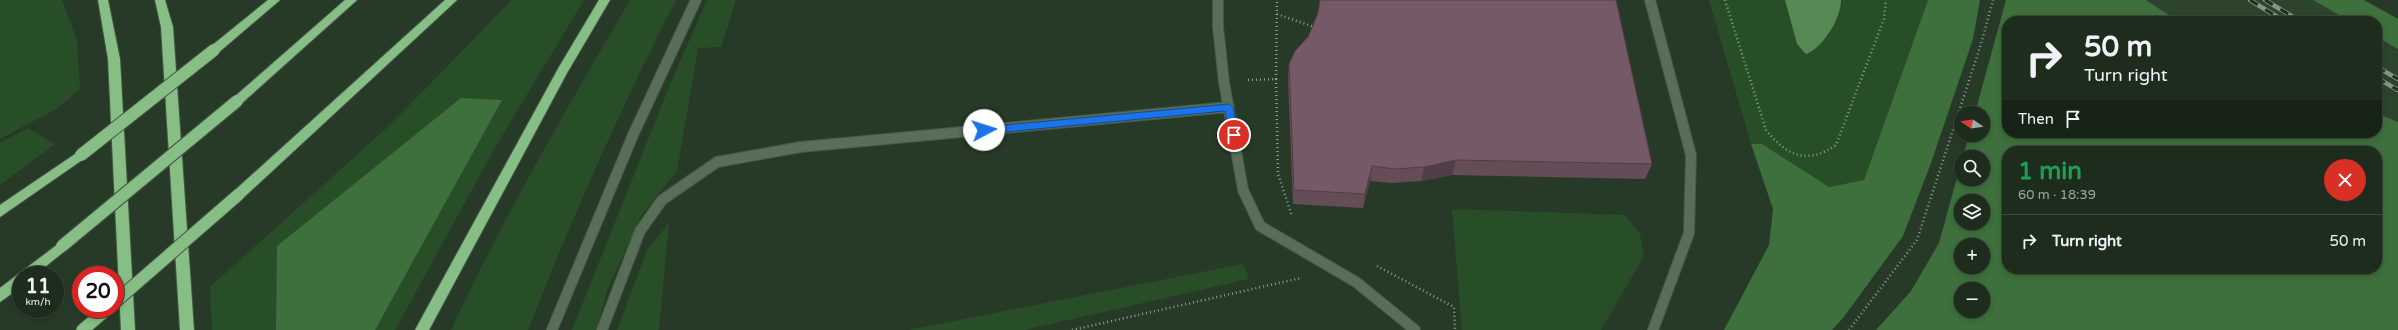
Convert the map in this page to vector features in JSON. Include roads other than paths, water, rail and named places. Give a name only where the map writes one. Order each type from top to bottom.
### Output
[{"type":"highway","points":[[103,0],[114,59],[128,330]]},
{"type":"highway","points":[[160,0],[167,27],[187,330]]},
{"type":"highway","points":[[0,212],[81,155],[275,0]]},
{"type":"highway","points":[[37,266],[237,101],[352,0]]},
{"type":"highway","points":[[124,294],[238,194],[452,0]]},
{"type":"highway","points":[[422,330],[564,70],[605,0]]},
{"type":"highway","points":[[0,296],[12,286]]},
{"type":"highway","points":[[83,330],[97,318]]},
{"type":"lane","points":[[552,330],[633,135],[696,0]]},
{"type":"lane","points":[[1218,0],[1218,27],[1224,82],[1244,190],[1260,226],[1356,282],[1415,330]]},
{"type":"lane","points":[[1650,0],[1691,155],[1688,233],[1653,330]]},
{"type":"lane","points":[[602,330],[640,231],[662,200],[717,162],[737,157],[801,147],[1229,107]]},
{"type":"railway","points":[[2250,0],[2276,16]]},
{"type":"railway","points":[[2265,0],[2292,16]]},
{"type":"railway","points":[[2382,70],[2398,79]]},
{"type":"railway","points":[[2382,81],[2398,90]]}]
